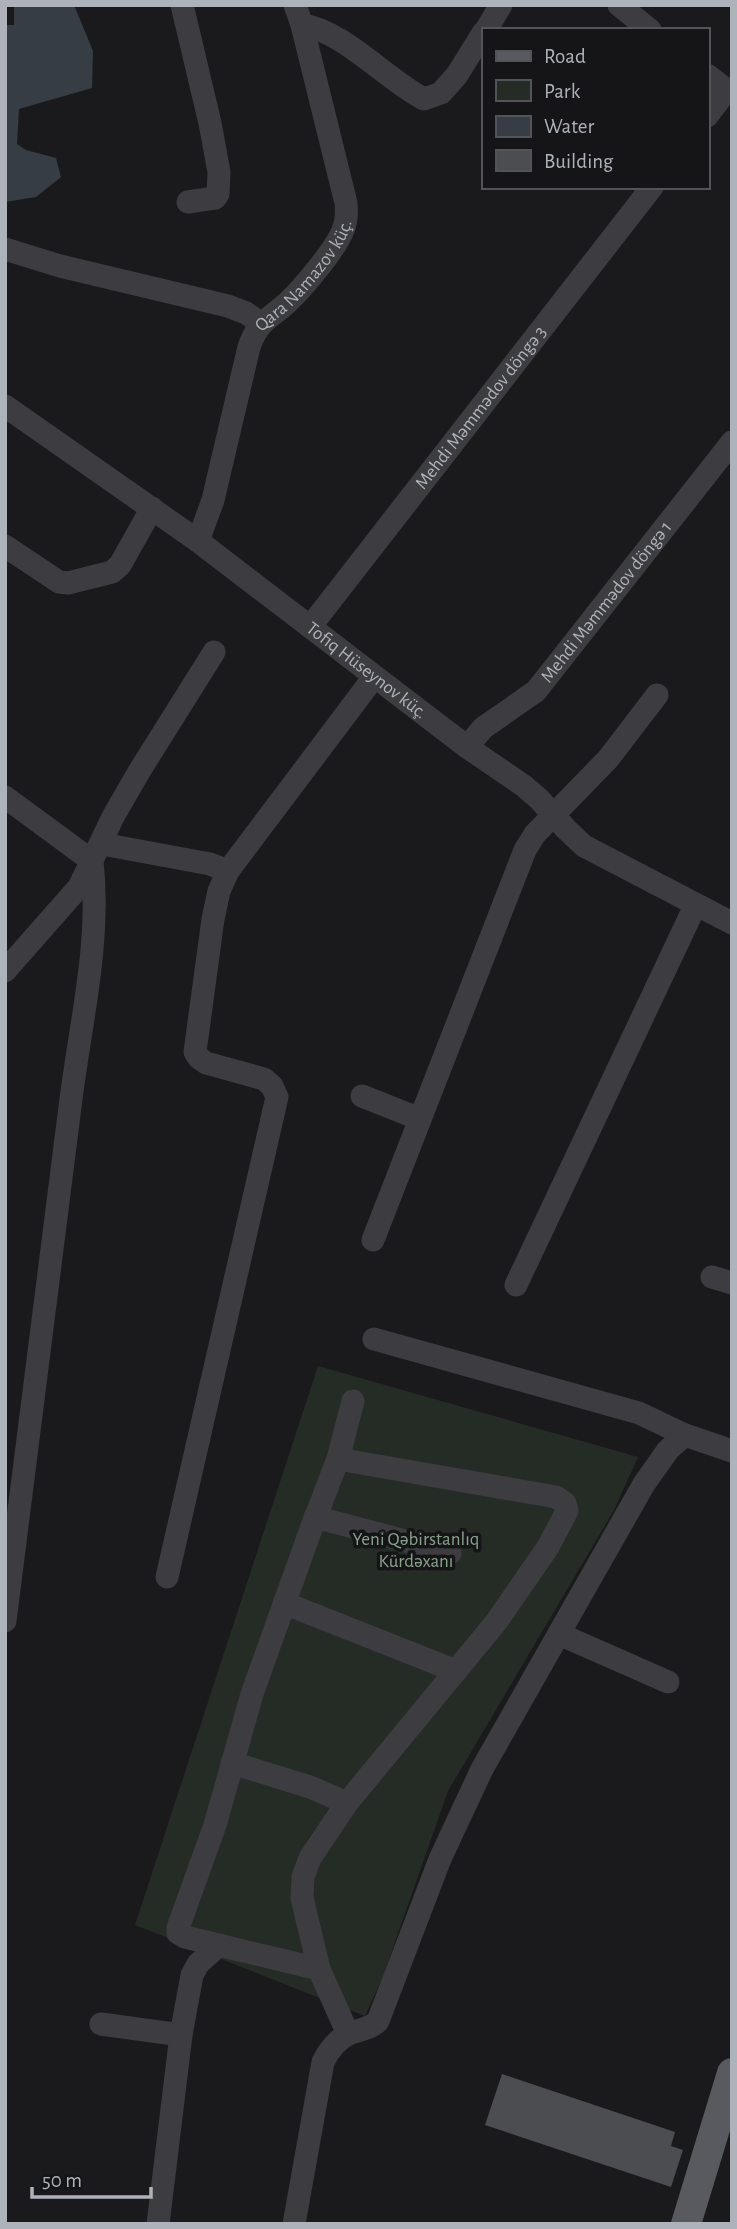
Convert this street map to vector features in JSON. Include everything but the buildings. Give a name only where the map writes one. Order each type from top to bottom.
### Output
[{"type":"main road","points":[[686,2224],[732,2073]]},
{"type":"main road","points":[[704,2224],[732,2133]]},
{"type":"street","points":[[181,5],[205,98],[219,172],[219,194],[215,198],[188,202]]},
{"type":"street","points":[[487,28],[501,5]]},
{"type":"street","points":[[619,5],[648,28]]},
{"type":"street","points":[[298,15],[332,34],[406,89],[424,99],[441,93],[457,75],[482,35]]},
{"type":"street","name":"Qara Namazov küç.","points":[[198,541],[213,500],[249,347],[260,323],[290,300],[332,249],[343,231],[347,216],[346,203],[298,15]]},
{"type":"street","points":[[709,77],[729,92],[709,114]]},
{"type":"street","name":"Mehdi Məmmədov döngə 3","points":[[310,627],[650,189]]},
{"type":"street","points":[[5,249],[60,266],[228,306],[246,313],[260,323]]},
{"type":"street","name":"Tofiq Hüseynov küç.","points":[[5,405],[198,541],[467,747],[524,786],[584,846],[732,923]]},
{"type":"street","name":"Mehdi Məmmədov döngə 1","points":[[467,747],[483,728],[536,691],[732,442]]},
{"type":"street","points":[[5,545],[59,582],[77,583],[112,572],[120,565],[152,508]]},
{"type":"street","points":[[5,971],[79,887],[139,770],[214,652]]},
{"type":"street","points":[[167,1577],[277,1097],[272,1086],[264,1079],[206,1063],[195,1052],[219,891],[228,872],[374,677]]},
{"type":"street","points":[[373,1240],[525,850],[536,834],[608,759],[657,695]]},
{"type":"street","points":[[5,797],[97,853],[210,864],[228,872]]},
{"type":"street","points":[[5,1621],[94,936],[97,853]]},
{"type":"street","points":[[516,1285],[695,905]]},
{"type":"street","points":[[362,1096],[420,1119]]},
{"type":"street","points":[[374,1339],[639,1413],[685,1435],[732,1451]]},
{"type":"street","points":[[319,1969],[185,1937],[178,1933],[178,1928],[215,1825],[251,1695],[338,1459],[353,1401]]},
{"type":"street","points":[[294,2224],[323,2062],[329,2050],[348,2034],[371,2027],[378,2021],[440,1859],[476,1780],[644,1484],[668,1450],[685,1435]]},
{"type":"street","points":[[338,1459],[556,1497],[565,1503],[567,1511],[548,1547],[497,1621],[346,1803],[310,1858],[303,1877],[302,1898],[319,1969],[348,2034]]},
{"type":"street","points":[[315,1517],[450,1553]]},
{"type":"street","points":[[284,1604],[456,1671]]},
{"type":"street","points":[[559,1634],[668,1682]]},
{"type":"street","points":[[232,1763],[310,1787],[346,1803]]},
{"type":"street","points":[[158,2224],[181,2035],[192,1975],[198,1964],[219,1945]]},
{"type":"street","points":[[101,2024],[181,2035]]},
{"type":"green space","name":"Yeni Qəbirstanlıq Kürdəxanı","points":[[318,1366],[638,1457],[614,1510],[448,1791],[382,1979],[365,2016],[135,1925]]},
{"type":"water","points":[[14,5],[74,5],[93,51],[92,88],[19,109],[17,144],[26,150],[56,158],[61,177],[36,197],[5,202],[5,25],[14,25]]}]
